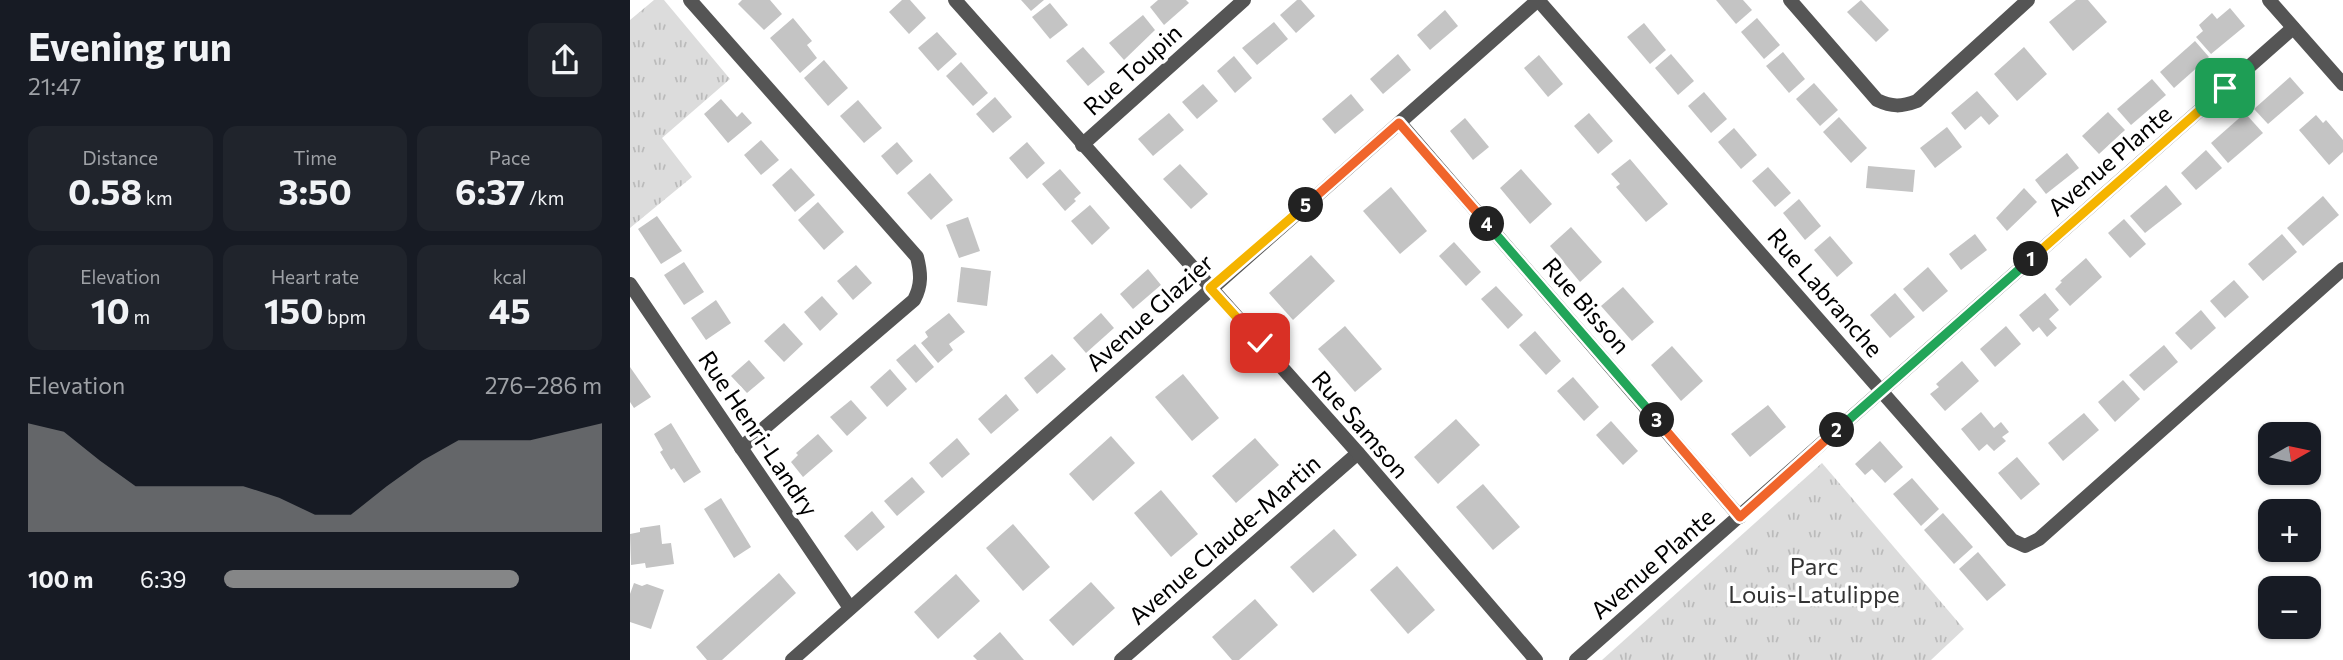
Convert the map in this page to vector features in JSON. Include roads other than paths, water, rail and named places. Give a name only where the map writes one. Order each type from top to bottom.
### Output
[{"type":"street","points":[[691,0],[917,257],[921,271],[920,288],[914,300],[741,448]]},
{"type":"street","name":"Rue Samson","points":[[955,0],[1358,453],[1535,660]]},
{"type":"street","name":"Avenue Glazier","points":[[792,660],[1538,0]]},
{"type":"street","name":"Rue Labranche","points":[[1538,0],[2012,540],[2025,546],[2039,539],[2343,270]]},
{"type":"street","points":[[1790,0],[1877,100],[1891,106],[1903,106],[1917,101],[2028,0]]},
{"type":"street","points":[[2269,0],[2343,84]]},
{"type":"street","name":"Rue Toupin","points":[[1082,145],[1239,2]]},
{"type":"street","name":"Avenue Plante","points":[[1576,660],[2293,28]]},
{"type":"street","name":"Rue Bisson","points":[[1399,123],[1740,517]]},
{"type":"street","name":"Rue Henri-Landry","points":[[630,284],[850,608]]},
{"type":"street","name":"Avenue Claude-Martin","points":[[1121,660],[1358,453]]},
{"type":"park label","name":"Parc Louis-Latulippe","points":[[1814,579]]}]
